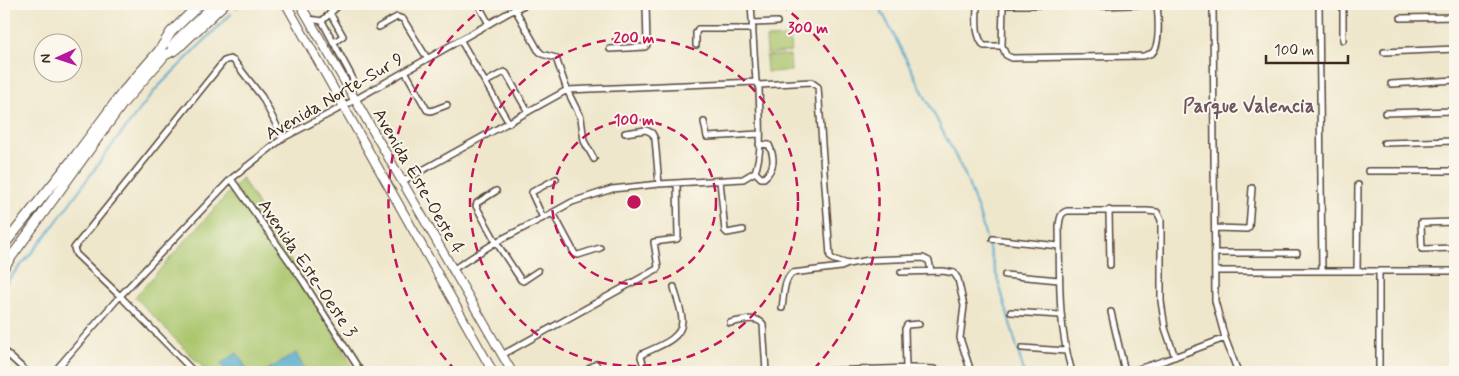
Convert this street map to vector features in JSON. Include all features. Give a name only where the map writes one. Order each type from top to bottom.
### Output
[{"type":"main road","points":[[4,245],[76,155],[123,92],[162,53],[171,32],[200,4]]},
{"type":"main road","points":[[4,267],[123,102],[177,35],[206,4]]},
{"type":"main road","points":[[177,35],[216,4]]},
{"type":"main road","points":[[162,53],[176,49],[224,4]]},
{"type":"main road","points":[[286,4],[493,372]]},
{"type":"main road","name":"Avenida Este-Oeste 4","points":[[300,4],[512,372]]},
{"type":"street","points":[[322,22],[340,4]]},
{"type":"street","points":[[478,4],[489,24]]},
{"type":"street","name":"Avenida Norte-Sur 9","points":[[54,372],[120,296],[232,179],[283,138],[527,4]]},
{"type":"street","points":[[610,49],[644,47],[647,45],[646,4]]},
{"type":"street","points":[[452,270],[496,242],[572,202],[612,189],[659,184],[720,181],[743,178],[755,172],[760,144],[758,83],[751,4]]},
{"type":"street","points":[[977,4],[979,40],[984,46],[1002,46]]},
{"type":"street","points":[[1066,5],[1003,4],[1002,46],[1006,55],[1012,58],[1144,56],[1152,54],[1156,48],[1158,38],[1158,4],[1101,6]]},
{"type":"street","points":[[1213,4],[1216,301],[1225,338],[1238,372]]},
{"type":"street","points":[[1318,4],[1322,270]]},
{"type":"street","points":[[1343,4],[1343,40]]},
{"type":"street","points":[[515,9],[538,50],[542,54],[556,58],[567,90],[582,118],[584,141],[594,159]]},
{"type":"street","points":[[330,13],[343,36],[334,43]]},
{"type":"street","points":[[379,28],[397,17],[403,19],[427,58]]},
{"type":"street","points":[[1401,18],[1455,17]]},
{"type":"street","points":[[308,19],[322,22],[352,77],[353,80],[348,88]]},
{"type":"street","points":[[696,45],[696,33],[698,30],[753,26],[777,22]]},
{"type":"street","points":[[461,41],[509,123]]},
{"type":"street","points":[[1384,52],[1455,49]]},
{"type":"street","points":[[194,372],[75,252],[74,248],[224,61],[230,59],[234,61],[262,97],[283,138]]},
{"type":"street","points":[[405,71],[427,110],[431,111],[447,105]]},
{"type":"street","points":[[486,82],[504,72],[528,112]]},
{"type":"street","points":[[1391,84],[1455,80]]},
{"type":"street","points":[[403,181],[567,90],[811,82],[818,87],[830,256],[837,261],[848,264]]},
{"type":"street","points":[[1385,113],[1455,111]]},
{"type":"street","points":[[704,122],[707,137],[759,134]]},
{"type":"street","points":[[625,133],[646,130],[652,133],[655,139],[659,184]]},
{"type":"street","points":[[1384,142],[1455,141]]},
{"type":"street","points":[[755,172],[760,178],[764,178],[772,171],[774,164],[773,153],[769,145],[760,144]]},
{"type":"street","points":[[1368,171],[1455,171]]},
{"type":"street","name":"Avenida Este-Oeste 3","points":[[232,179],[301,278],[361,372]]},
{"type":"street","points":[[543,218],[532,192],[556,179]]},
{"type":"street","points":[[720,181],[725,231],[727,234],[743,230]]},
{"type":"street","points":[[502,355],[657,269],[654,242],[676,239],[678,237],[677,183]]},
{"type":"street","points":[[1358,185],[1358,270]]},
{"type":"street","points":[[1215,228],[1247,229],[1249,226],[1252,188]]},
{"type":"street","points":[[496,191],[476,203],[476,206],[496,242],[521,280],[523,281],[538,271]]},
{"type":"street","points":[[1109,210],[1110,266]]},
{"type":"street","points":[[1072,372],[1066,351],[1060,315],[1059,280],[1060,217],[1063,212],[1068,211],[1147,210],[1157,212],[1161,220],[1161,301],[1165,328],[1175,357]]},
{"type":"street","points":[[553,213],[575,254],[578,255],[600,248]]},
{"type":"street","points":[[1455,222],[1421,223],[1422,249],[1455,248]]},
{"type":"street","points":[[993,239],[1059,246]]},
{"type":"street","points":[[1215,253],[1297,253]]},
{"type":"street","points":[[782,308],[786,283],[792,273],[841,267],[869,260],[920,258],[929,262],[931,271]]},
{"type":"street","points":[[1378,372],[1380,270]]},
{"type":"street","points":[[901,272],[931,271],[954,273],[958,279],[964,306],[960,338],[971,372]]},
{"type":"street","points":[[1216,271],[1455,271]]},
{"type":"street","points":[[1005,275],[1059,280]]},
{"type":"street","points":[[646,372],[641,357],[642,354],[672,339],[679,332],[682,322],[674,287]]},
{"type":"street","points":[[1011,312],[1060,315]]},
{"type":"street","points":[[1112,312],[1125,372]]},
{"type":"street","points":[[730,323],[755,319],[760,320],[763,324],[766,372]]},
{"type":"street","points":[[906,368],[905,329],[907,325],[919,324]]},
{"type":"street","points":[[1129,372],[1225,338]]},
{"type":"street","points":[[1022,348],[1066,351]]},
{"type":"street","points":[[4,351],[27,372]]},
{"type":"street","points":[[587,372],[596,364]]},
{"type":"street","points":[[4,368],[8,372]]},
{"type":"street","points":[[800,372],[906,368],[934,369],[938,372]]},
{"type":"green space","points":[[790,37],[791,52],[767,54],[766,38]]},
{"type":"green space","points":[[790,55],[791,71],[767,72],[766,56]]},
{"type":"green space","points":[[242,178],[356,372],[207,372],[135,297]]},
{"type":"water","points":[[237,353],[247,369],[243,372],[226,372],[221,363]]},
{"type":"water","points":[[296,353],[306,372],[264,372]]},
{"type":"waterway","points":[[237,8],[241,4]]},
{"type":"waterway","points":[[878,4],[965,175],[979,213],[1024,372]]},
{"type":"waterway","points":[[4,285],[46,236],[156,89],[231,14]]},
{"type":"district","name":"Parque Valencia","points":[[1249,105]]}]
